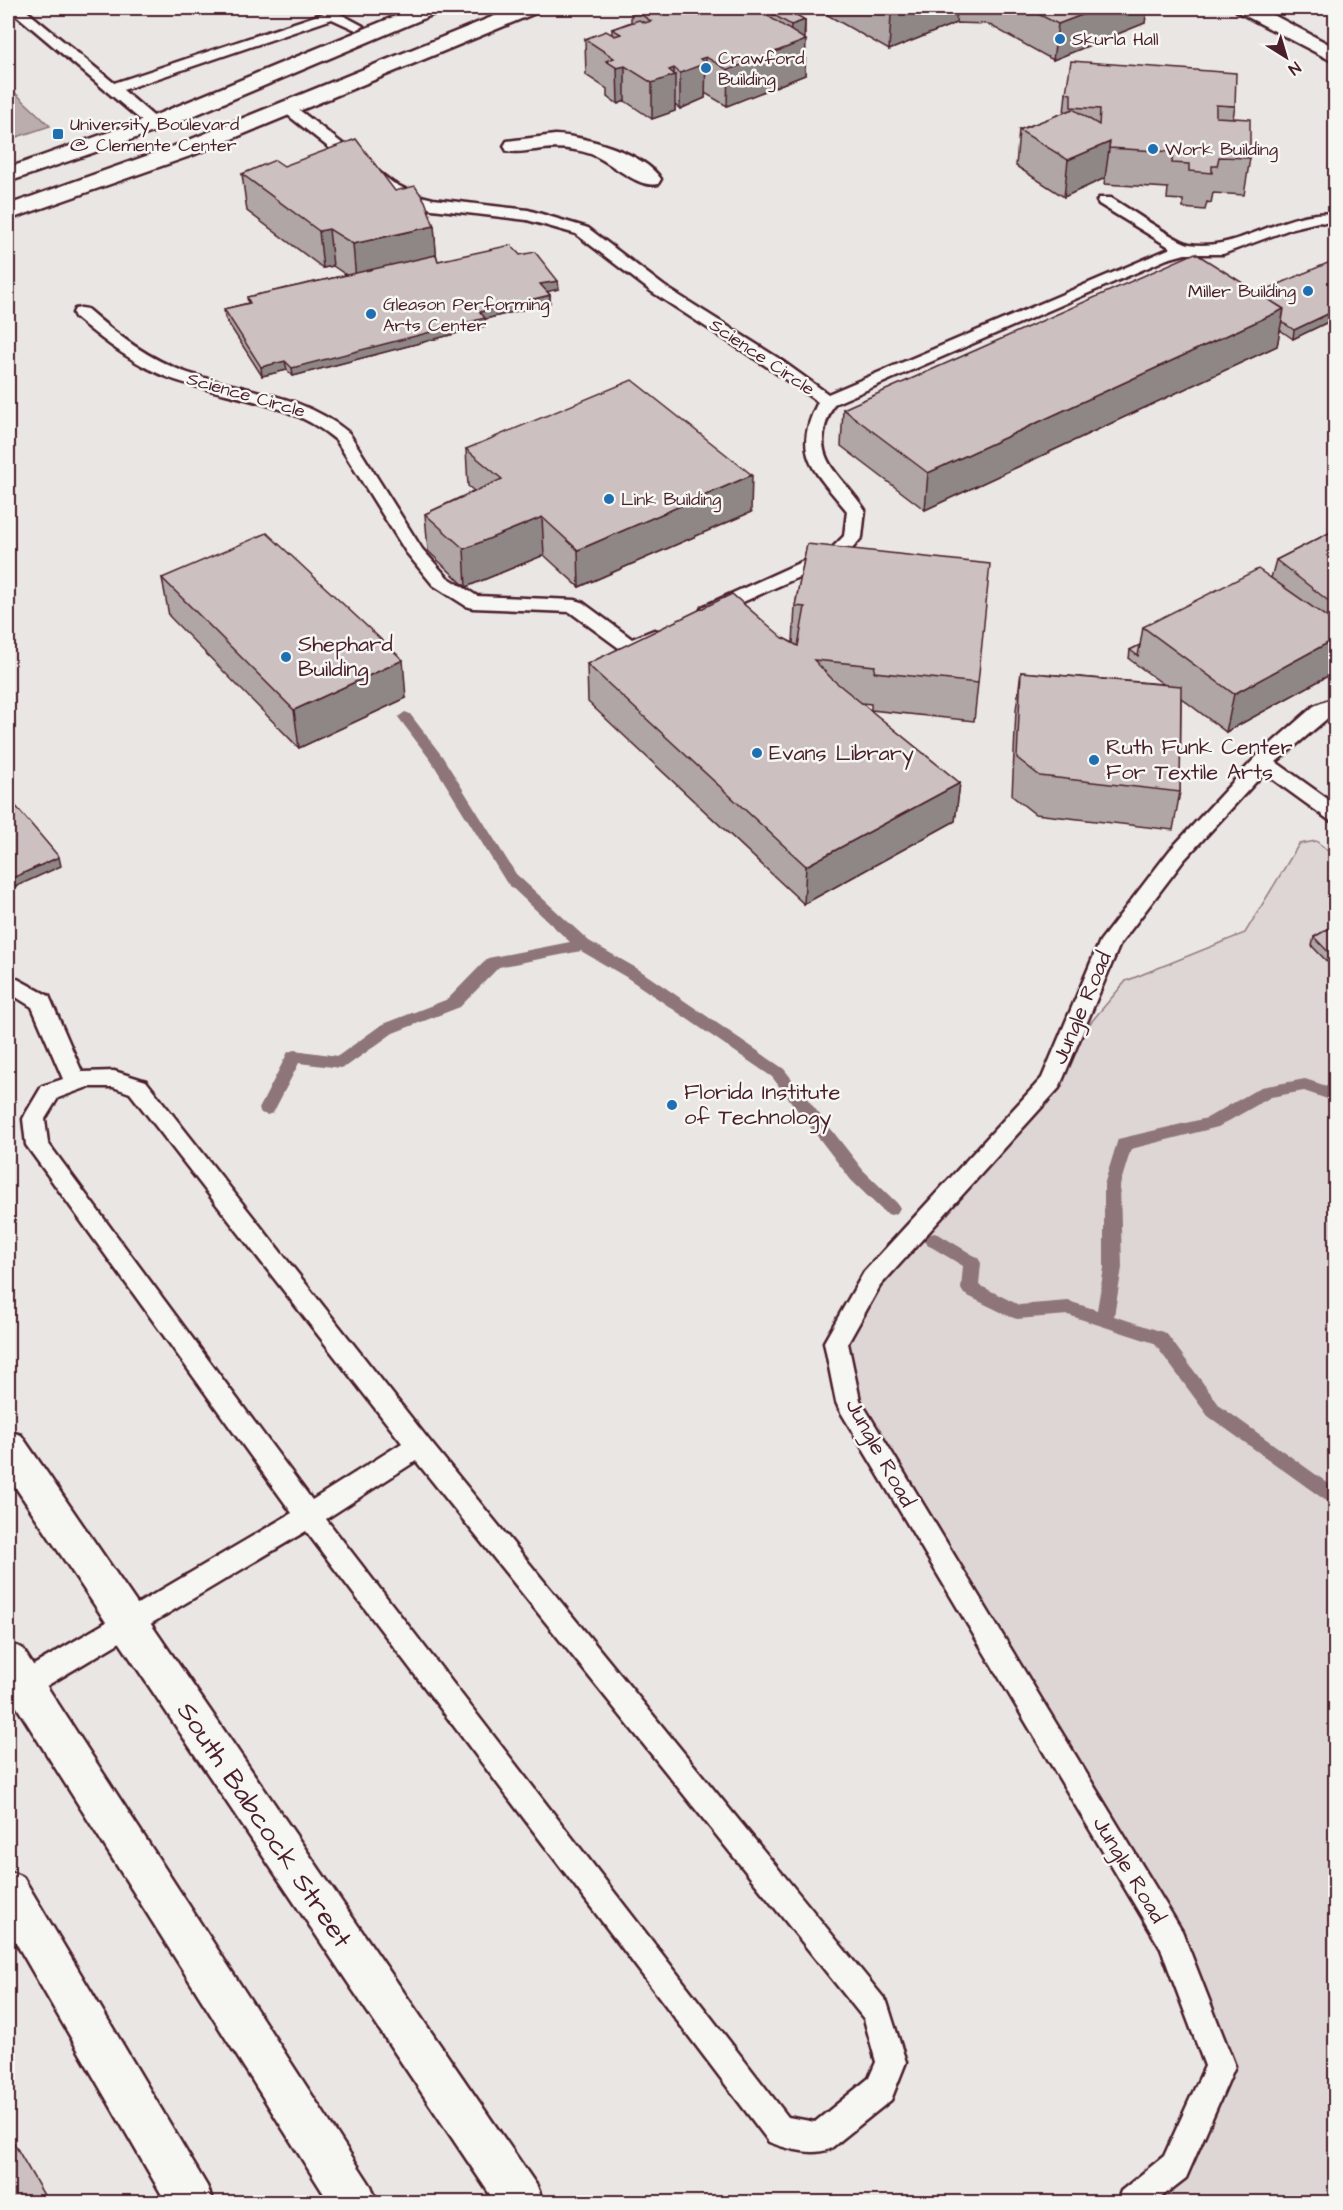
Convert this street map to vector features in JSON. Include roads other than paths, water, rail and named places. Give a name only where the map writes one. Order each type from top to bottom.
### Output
[{"type":"street","points":[[8,175],[154,124],[432,8]]},
{"type":"street","points":[[8,213],[186,150],[531,8]]},
{"type":"street","points":[[1245,8],[1335,57]]},
{"type":"street","points":[[154,124],[186,150]]},
{"type":"street","points":[[558,130],[589,139],[650,179]]},
{"type":"street","points":[[515,146],[544,140],[589,139]]},
{"type":"street","name":"South Babcock Street","points":[[8,1446],[521,2202]]},
{"type":"street","points":[[16,1672],[355,2202]]},
{"type":"street","points":[[8,1891],[191,2202]]},
{"type":"lane","points":[[15,8],[154,124]]},
{"type":"lane","points":[[112,89],[333,14],[356,26]]},
{"type":"lane","name":"Science Circle","points":[[289,109],[387,186],[411,198],[432,204],[528,215],[582,231],[658,289],[772,362],[827,401],[818,420],[812,443],[822,466],[856,510],[853,537],[839,552],[693,619]]},
{"type":"lane","points":[[1105,201],[1184,249]]},
{"type":"lane","points":[[827,401],[1145,263],[1184,249],[1224,249],[1287,225],[1318,217],[1335,219]]},
{"type":"lane","name":"Science Circle","points":[[81,313],[106,335],[180,376],[287,405],[329,422],[343,436],[415,552],[440,581],[473,602],[575,606],[630,647],[672,628]]},
{"type":"lane","name":"Jungle Road","points":[[1132,2202],[1176,2167],[1220,2066],[1172,1941],[848,1402],[836,1342],[872,1279],[1051,1082],[1111,940],[1178,855],[1263,762],[1321,711],[1335,703]]},
{"type":"lane","points":[[1263,762],[1335,815]]},
{"type":"lane","points":[[8,982],[41,1002],[76,1083]]},
{"type":"lane","points":[[87,1079],[114,1079],[138,1087],[419,1446],[877,2012],[891,2062],[880,2090],[819,2138],[780,2130],[309,1516],[37,1145],[34,1119],[50,1092],[87,1079]]},
{"type":"lane","points":[[16,1672],[128,1623],[309,1516],[419,1446]]},
{"type":"waterway","points":[[405,717],[437,759],[511,878],[583,945]]},
{"type":"waterway","points":[[267,1109],[294,1056],[341,1062],[387,1029],[454,1003],[494,962],[583,945]]},
{"type":"waterway","points":[[583,945],[632,973],[778,1073],[857,1175],[891,1208]]},
{"type":"waterway","points":[[1104,1320],[1113,1268],[1112,1185],[1124,1144],[1212,1123],[1267,1091],[1305,1085],[1336,1096]]},
{"type":"waterway","points":[[934,1240],[972,1263],[970,1289],[1017,1312],[1068,1308],[1104,1320]]},
{"type":"waterway","points":[[1104,1320],[1160,1338],[1214,1411],[1336,1500]]},
{"type":"place","name":"Skurla Hall","points":[[1060,39]]},
{"type":"place","name":"Crawford Building","points":[[706,68]]},
{"type":"place","name":"University Boulevard @ Clemente Center","points":[[58,134]]},
{"type":"place","name":"Work Building","points":[[1153,149]]},
{"type":"place","name":"Miller Building","points":[[1308,291]]},
{"type":"place","name":"Gleason Performing Arts Center","points":[[371,314]]},
{"type":"place","name":"Link Building","points":[[609,499]]},
{"type":"place","name":"Shephard Building","points":[[286,657]]},
{"type":"place","name":"Evans Library","points":[[757,753]]},
{"type":"place","name":"Ruth Funk Center For Textile Arts","points":[[1094,760]]},
{"type":"place","name":"Florida Institute of Technology","points":[[672,1105]]}]
